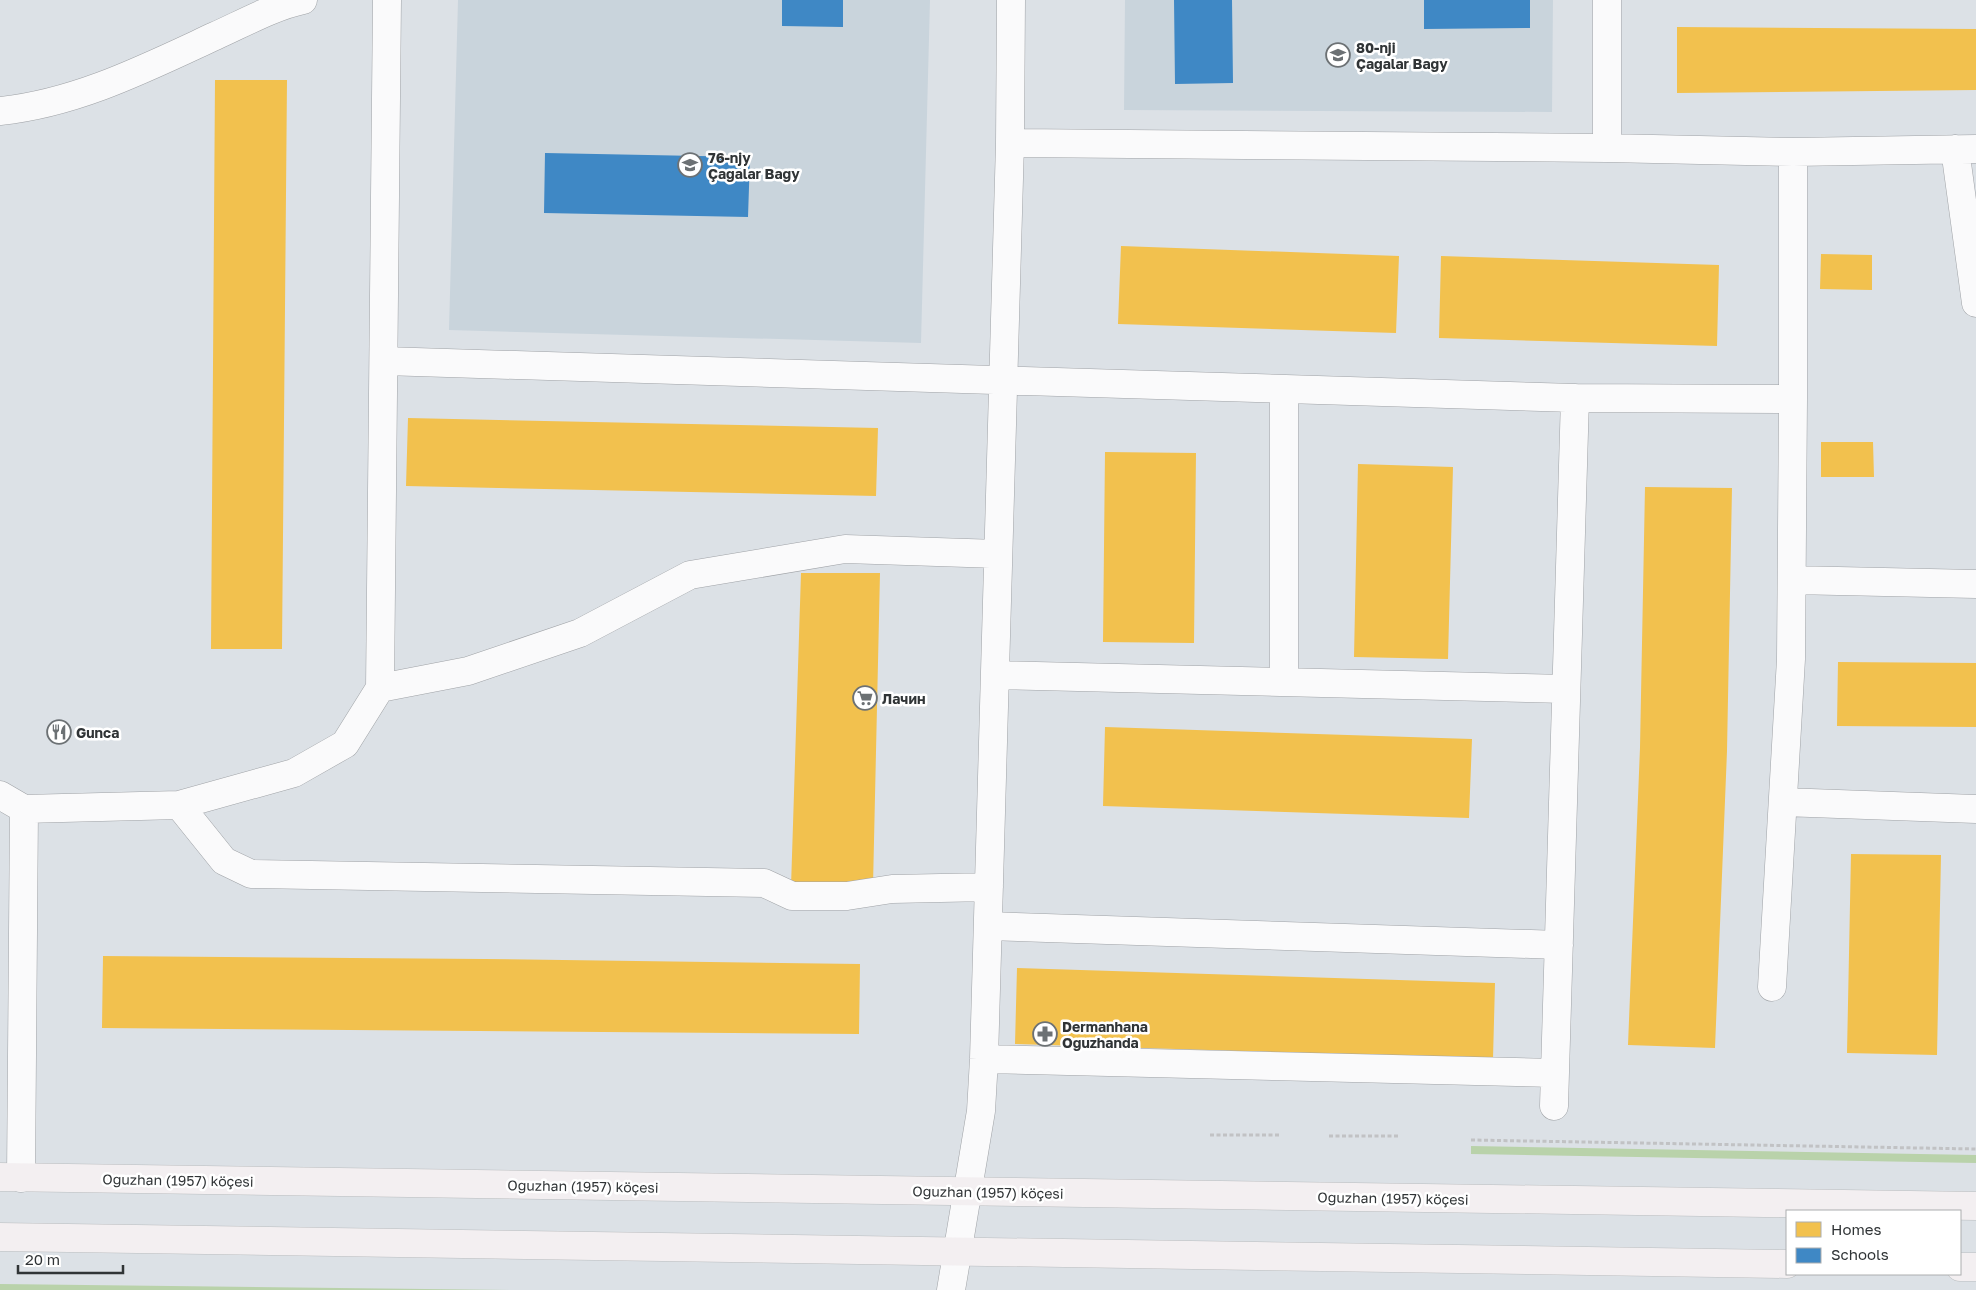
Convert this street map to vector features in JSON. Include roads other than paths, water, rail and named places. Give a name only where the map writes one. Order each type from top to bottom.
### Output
[{"type":"main road","name":"Oguzhan (1957) köçesi","points":[[10,1178],[1976,1206]]},
{"type":"main road","points":[[0,1238],[1786,1264]]},
{"type":"main road","points":[[1961,1266],[1976,1267]]},
{"type":"street","points":[[0,111],[24,108],[69,97],[126,77],[247,22],[303,0]]},
{"type":"street","points":[[0,795],[24,809],[179,805],[294,773],[345,744],[380,688],[387,0]]},
{"type":"street","points":[[951,1290],[981,1111],[984,1059],[1010,143],[1011,0]]},
{"type":"street","points":[[1607,0],[1607,148]]},
{"type":"street","points":[[1010,143],[1607,148],[1793,152],[1965,149],[1976,303]]},
{"type":"street","points":[[1772,987],[1791,659],[1793,152]]},
{"type":"street","points":[[384,361],[1575,398],[1793,399]]},
{"type":"street","points":[[1284,389],[1284,682]]},
{"type":"street","points":[[1554,1106],[1575,398]]},
{"type":"street","points":[[380,688],[468,671],[580,633],[690,575],[845,550],[998,554]]},
{"type":"street","points":[[1792,580],[1976,584]]},
{"type":"street","points":[[995,675],[1566,689]]},
{"type":"street","points":[[1783,802],[1976,809]]},
{"type":"street","points":[[179,805],[224,861],[251,874],[764,883],[792,896],[847,896],[892,889],[989,888]]},
{"type":"street","points":[[10,1178],[24,809]]},
{"type":"street","points":[[988,926],[1559,945]]},
{"type":"street","points":[[984,1059],[1555,1073]]},
{"type":"place","name":"80-nji Çagalar Bagy","points":[[1338,55]]},
{"type":"place","name":"76-njy Çagalar Bagy","points":[[690,165]]},
{"type":"place","name":"Лачин","points":[[865,698]]},
{"type":"place","name":"Gunca","points":[[59,732]]},
{"type":"place","name":"Dermanhana Oguzhanda","points":[[1045,1034]]}]
